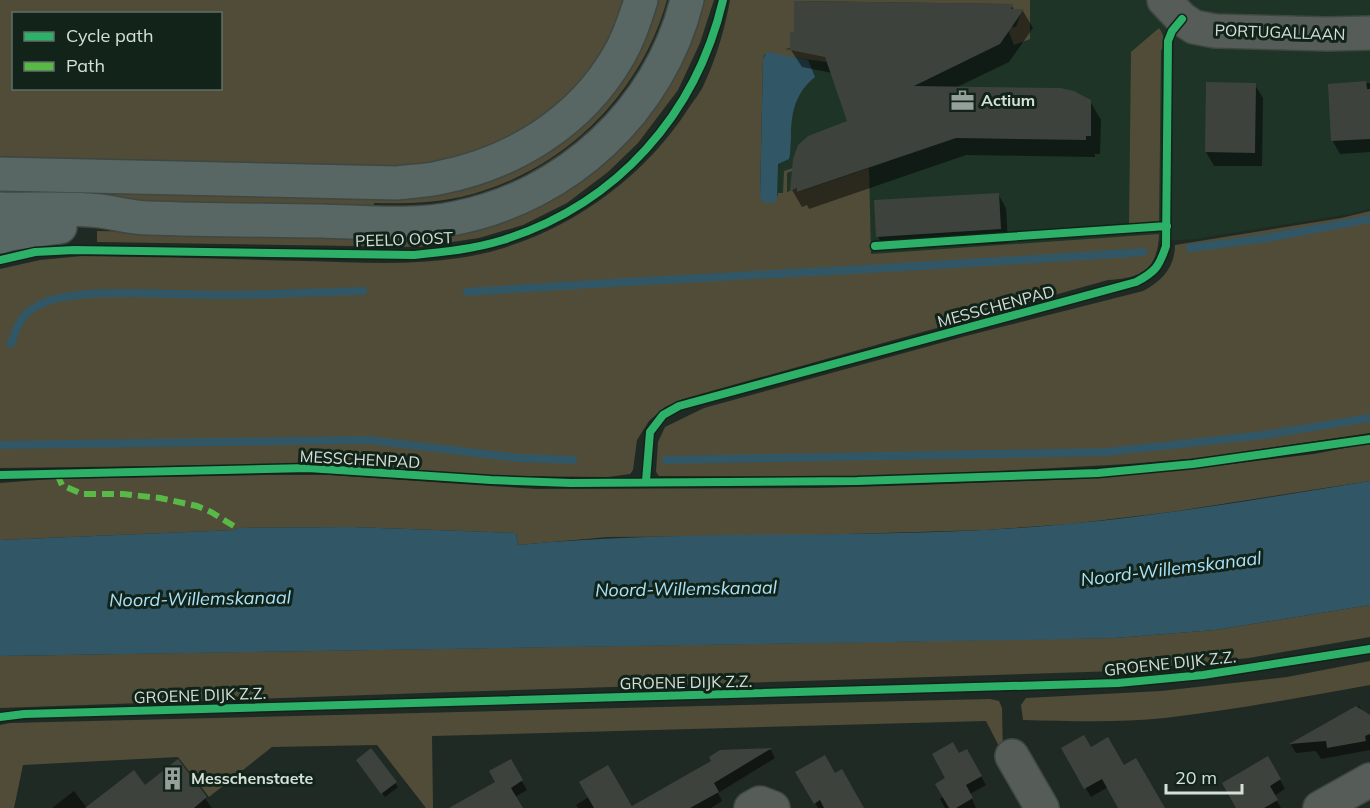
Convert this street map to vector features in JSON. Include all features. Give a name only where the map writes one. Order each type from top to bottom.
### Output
[{"type":"main road","points":[[0,174],[397,183],[437,179],[479,168],[507,157],[540,138],[582,104],[604,78],[619,55],[641,0]]},
{"type":"main road","name":"PEELO OOST","points":[[0,209],[98,211],[145,218],[390,222],[455,218],[517,200],[579,164],[627,119],[646,93],[670,49],[687,0]]},
{"type":"main road","points":[[0,237],[49,227],[99,225],[145,218]]},
{"type":"street","name":"PORTUGALLAAN","points":[[1164,0],[1182,19],[1194,27],[1215,31],[1370,33]]},
{"type":"street","points":[[1012,756],[1042,808]]},
{"type":"street","points":[[1320,808],[1370,780]]},
{"type":"street","points":[[751,808],[760,803],[773,808]]},
{"type":"shaded area","points":[[0,0],[634,0],[613,47],[539,128],[445,171],[152,165],[0,156]]},
{"type":"shaded area","points":[[651,0],[667,0],[654,35],[637,68],[616,99],[591,126],[563,150],[531,170],[497,186],[450,199],[418,203],[374,203],[374,205],[0,201],[0,182],[512,164]]},
{"type":"shaded area","points":[[703,0],[714,0],[700,43],[678,90],[638,143],[608,172],[567,203],[523,225],[479,238],[419,247],[97,242],[97,231],[283,234],[522,213],[555,197],[582,180],[606,161],[629,138],[649,114],[666,87],[694,30]]},
{"type":"shaded area","points":[[730,0],[1030,0],[1030,39],[1014,45],[1008,30],[1010,27],[1016,27],[1022,10],[1011,9],[1012,5],[1009,4],[795,1],[795,32],[790,32],[790,48],[785,49],[825,56],[827,62],[765,54],[763,59],[760,198],[777,198],[778,193],[783,193],[784,171],[793,168],[787,173],[787,192],[797,188],[798,192],[869,168],[871,254],[1159,234],[1158,246],[1151,264],[1146,270],[1130,277],[1108,280],[683,399],[665,407],[649,421],[637,440],[633,470],[630,474],[608,477],[504,476],[324,464],[0,468],[0,269],[40,260],[82,256],[362,263],[420,262],[459,258],[493,251],[526,240],[589,208],[618,187],[668,137],[703,86],[720,42]]},
{"type":"shaded area","points":[[766,0],[1370,0],[1370,209],[1195,239],[768,268]]},
{"type":"shaded area","points":[[1159,28],[1164,40],[1161,51],[1159,225],[1129,226],[1131,52]]},
{"type":"shaded area","points":[[1370,211],[1370,433],[1200,458],[1128,464],[886,477],[659,476],[656,472],[658,442],[665,427],[704,408],[966,336],[1143,291],[1156,283],[1170,267],[1175,245],[1341,218]]},
{"type":"shaded area","points":[[1370,443],[1370,481],[1171,512],[1070,524],[985,530],[780,536],[608,537],[518,545],[516,533],[352,527],[238,528],[235,530],[0,540],[0,483],[51,479],[329,475],[536,489],[819,488],[1079,479],[1314,454]]},
{"type":"shaded area","points":[[1370,605],[1370,637],[1249,658],[1118,671],[0,708],[0,656],[1115,638],[1215,630]]},
{"type":"shaded area","points":[[1370,661],[1370,685],[1268,703],[1147,720],[1023,720],[1021,705],[1026,698],[1161,691],[1287,677]]},
{"type":"shaded area","points":[[990,699],[999,701],[1002,708],[1003,754],[986,721],[432,736],[433,808],[426,808],[377,745],[272,747],[209,797],[178,757],[23,765],[14,808],[0,808],[0,725],[10,723]]},
{"type":"water","points":[[767,52],[808,60],[815,77],[802,90],[795,105],[790,156],[789,159],[778,164],[777,198],[774,203],[764,203],[760,198],[763,59]]},
{"type":"water","name":"Noord-Willemskanaal","points":[[1370,481],[1370,605],[1215,630],[1115,638],[1026,640],[0,656],[0,540],[235,530],[237,528],[352,527],[516,533],[518,545],[634,537],[984,530],[1130,517]]},
{"type":"building","name":"Actium","points":[[794,1],[1013,4],[1011,9],[1024,9],[1000,44],[914,86],[1060,88],[1074,91],[1091,100],[1091,136],[1086,136],[1086,140],[956,138],[797,192],[797,188],[790,191],[793,159],[798,145],[808,136],[847,121],[825,57],[790,50],[790,32],[794,32]]},
{"type":"building","points":[[1366,81],[1367,89],[1370,89],[1370,139],[1331,141],[1328,84]]},
{"type":"building","points":[[1206,82],[1256,83],[1255,153],[1205,152]]},
{"type":"building","points":[[999,193],[1001,229],[876,237],[874,200]]},
{"type":"building","points":[[1356,706],[1370,715],[1370,734],[1365,736],[1366,741],[1327,748],[1326,741],[1289,744]]},
{"type":"building","points":[[1084,735],[1091,747],[1108,737],[1124,765],[1136,758],[1165,808],[1118,808],[1102,779],[1084,789],[1061,748]]},
{"type":"building","points":[[953,742],[959,753],[967,749],[982,776],[966,785],[973,798],[956,808],[949,808],[935,784],[945,778],[932,754]]},
{"type":"building","points":[[371,748],[397,782],[381,794],[356,760]]},
{"type":"building","points":[[772,748],[714,783],[719,792],[690,808],[594,808],[579,782],[608,765],[632,806],[711,761],[709,757],[720,750]]},
{"type":"building","points":[[825,755],[835,773],[842,769],[864,808],[824,808],[820,800],[814,804],[795,772]]},
{"type":"building","points":[[1268,756],[1281,779],[1270,786],[1278,800],[1264,808],[1236,808],[1222,783]]},
{"type":"building","name":"Messchenstaete","points":[[178,759],[207,797],[194,808],[85,808],[134,770],[145,785]]},
{"type":"building","points":[[511,759],[523,780],[511,788],[523,808],[449,808],[495,782],[489,771]]},
{"type":"waterway","points":[[1190,248],[1261,239],[1370,219]]},
{"type":"waterway","points":[[467,292],[1143,252]]},
{"type":"waterway","points":[[11,344],[20,321],[33,308],[56,299],[78,295],[102,293],[242,295],[363,291]]},
{"type":"waterway","points":[[666,460],[1107,452],[1264,435],[1370,418]]},
{"type":"waterway","points":[[0,445],[368,440],[518,458],[573,460]]},
{"type":"marked path","points":[[57,474],[62,485],[82,494],[123,494],[160,498],[197,506],[237,528]]},
{"type":"cycle path","points":[[0,260],[35,252],[74,250],[414,255],[470,248],[503,240],[544,224],[582,203],[616,179],[646,150],[672,117],[693,81],[710,42],[723,0]]},
{"type":"cycle path","name":"MESSCHENPAD","points":[[646,481],[650,432],[663,415],[679,406],[1136,282],[1152,272],[1166,246],[1168,41],[1172,31],[1182,19]]},
{"type":"cycle path","points":[[875,246],[1167,226]]},
{"type":"cycle path","name":"MESSCHENPAD","points":[[0,475],[308,468],[571,483],[857,481],[1098,473],[1193,464],[1370,439]]},
{"type":"cycle path","name":"GROENE DIJK Z.Z.","points":[[0,717],[24,714],[1118,683],[1203,675],[1370,649]]},
{"type":"place","name":"Actium","points":[[963,100]]},
{"type":"place","name":"Messchenstaete","points":[[173,778]]}]
